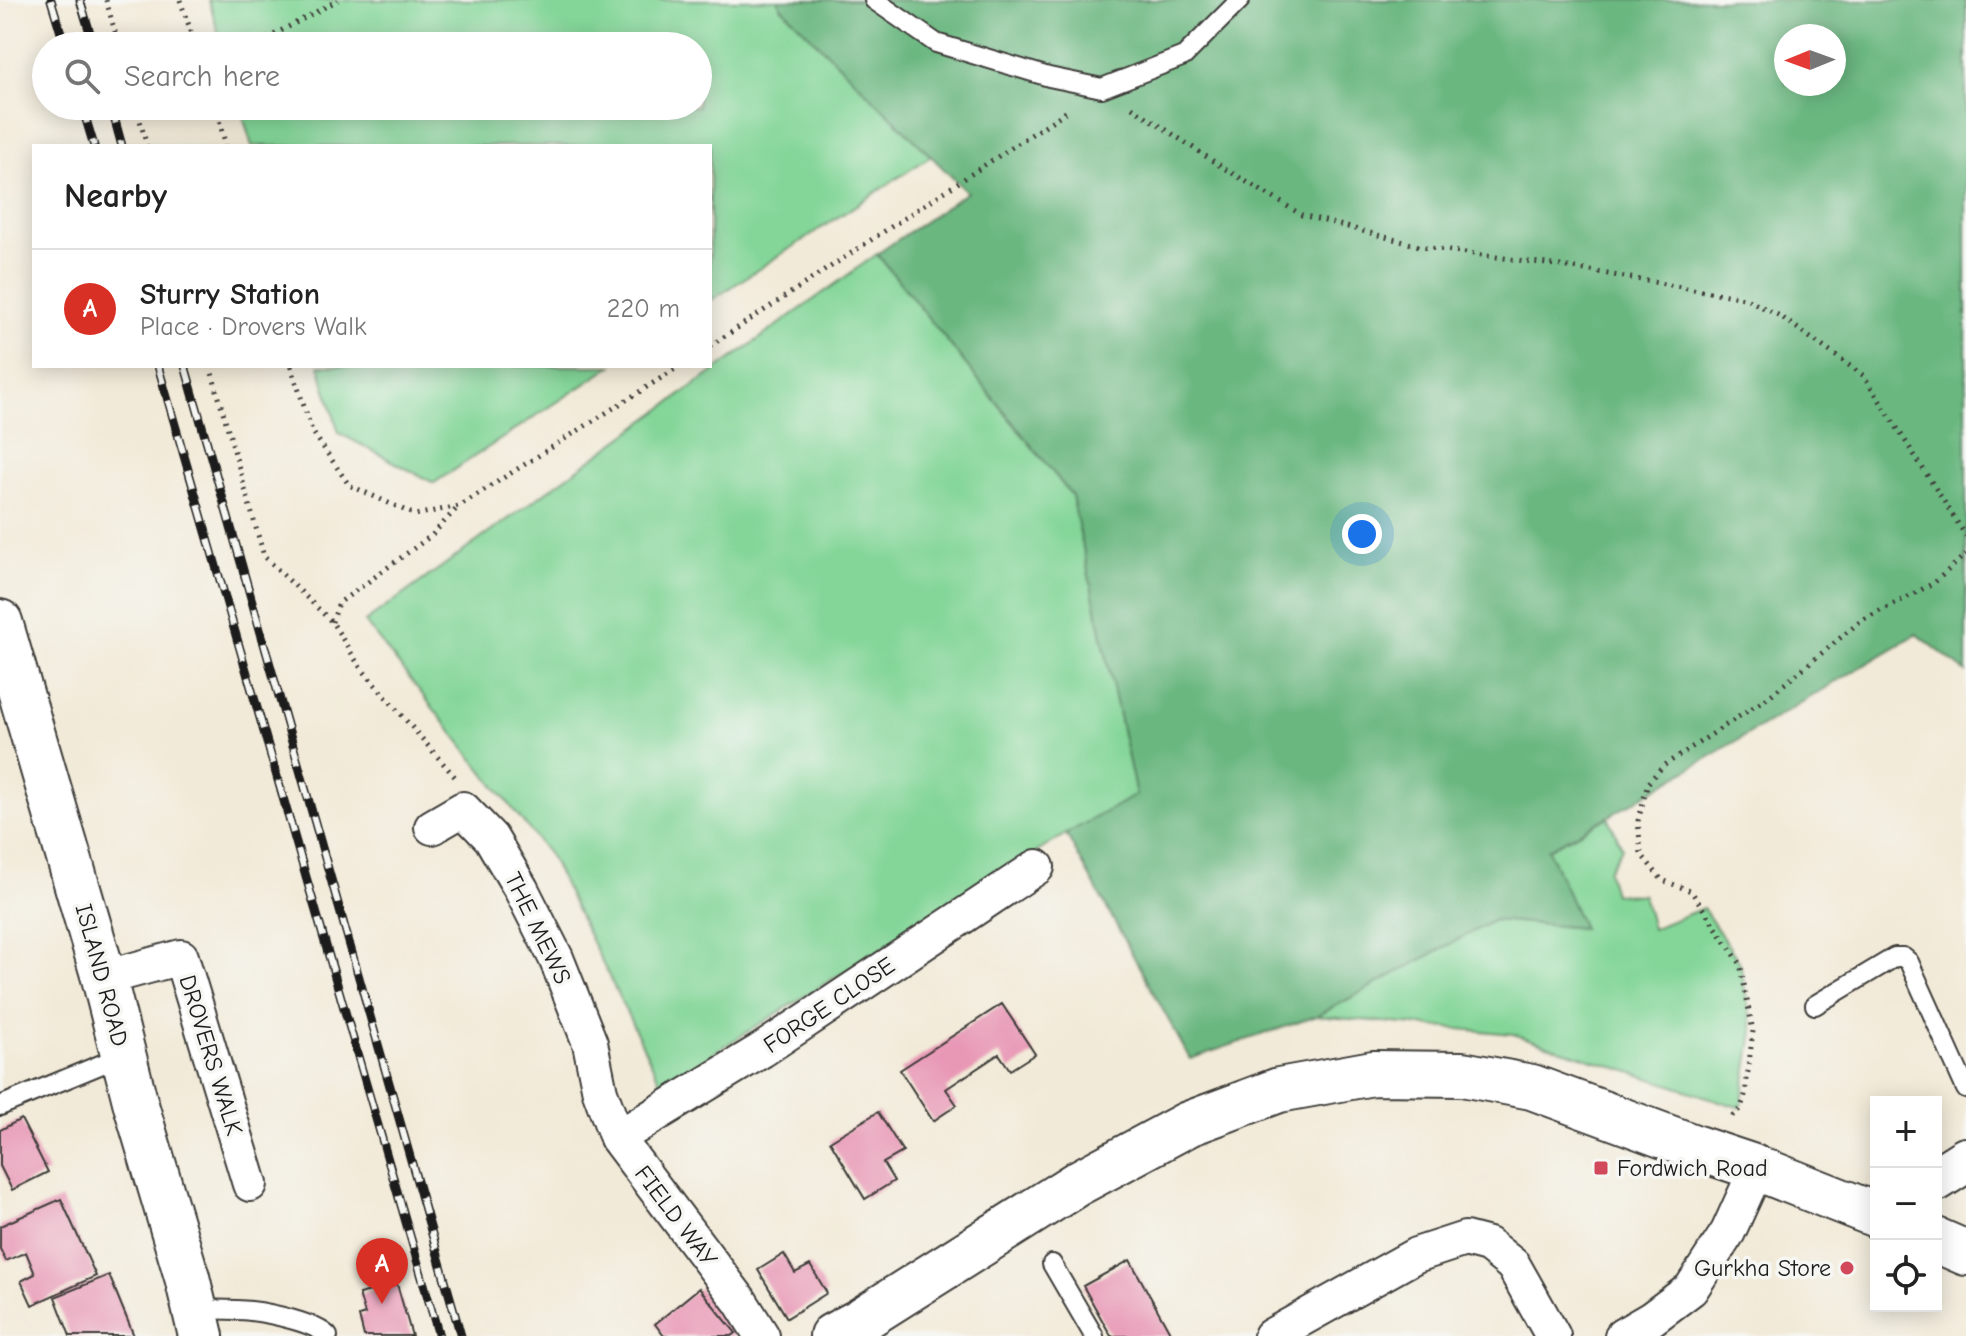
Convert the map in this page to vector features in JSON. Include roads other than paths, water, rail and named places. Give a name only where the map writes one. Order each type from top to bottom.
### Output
[{"type":"main road","name":"ISLAND ROAD","points":[[0,622],[104,978],[136,1105],[200,1328]]},
{"type":"main road","points":[[832,1336],[1078,1183],[1188,1124],[1279,1090],[1373,1073],[1462,1074],[1532,1087],[1757,1168],[1870,1213]]},
{"type":"main road","points":[[1942,1175],[1966,1160]]},
{"type":"main road","points":[[1942,1243],[1966,1253]]},
{"type":"street","name":"THE MEWS","points":[[432,827],[463,809],[491,838],[556,958],[590,1043],[600,1092]]},
{"type":"street","name":"FORGE CLOSE","points":[[617,1138],[771,1061],[1037,867]]},
{"type":"street","name":"DROVERS WALK","points":[[104,978],[181,957],[250,1184]]},
{"type":"street","name":"FIELD WAY","points":[[600,1092],[617,1138],[740,1301],[762,1336]]},
{"type":"street","points":[[1622,1336],[1691,1289],[1728,1232],[1757,1168]]},
{"type":"street","points":[[1271,1336],[1416,1255],[1465,1239],[1488,1245],[1513,1265],[1553,1336]]},
{"type":"lane","points":[[874,0],[936,43],[1049,77],[1102,88],[1184,56],[1240,0]]},
{"type":"lane","points":[[1815,1005],[1895,957],[1903,957],[1909,962],[1966,1089]]},
{"type":"lane","points":[[0,1106],[124,1055]]},
{"type":"lane","points":[[1052,1264],[1094,1336]]},
{"type":"lane","points":[[200,1328],[252,1311],[312,1325],[328,1336]]},
{"type":"railway","points":[[51,0],[61,32]]},
{"type":"railway","points":[[80,0],[90,32]]},
{"type":"railway","points":[[86,120],[93,144]]},
{"type":"railway","points":[[115,120],[121,144]]},
{"type":"railway","points":[[159,368],[439,1336]]},
{"type":"railway","points":[[186,368],[461,1336]]},
{"type":"place","name":"Fordwich Road","points":[[1601,1168]]},
{"type":"place","name":"Gurkha Store","points":[[1847,1268]]},
{"type":"place","name":"Sturry Station","points":[[382,1304]]}]
